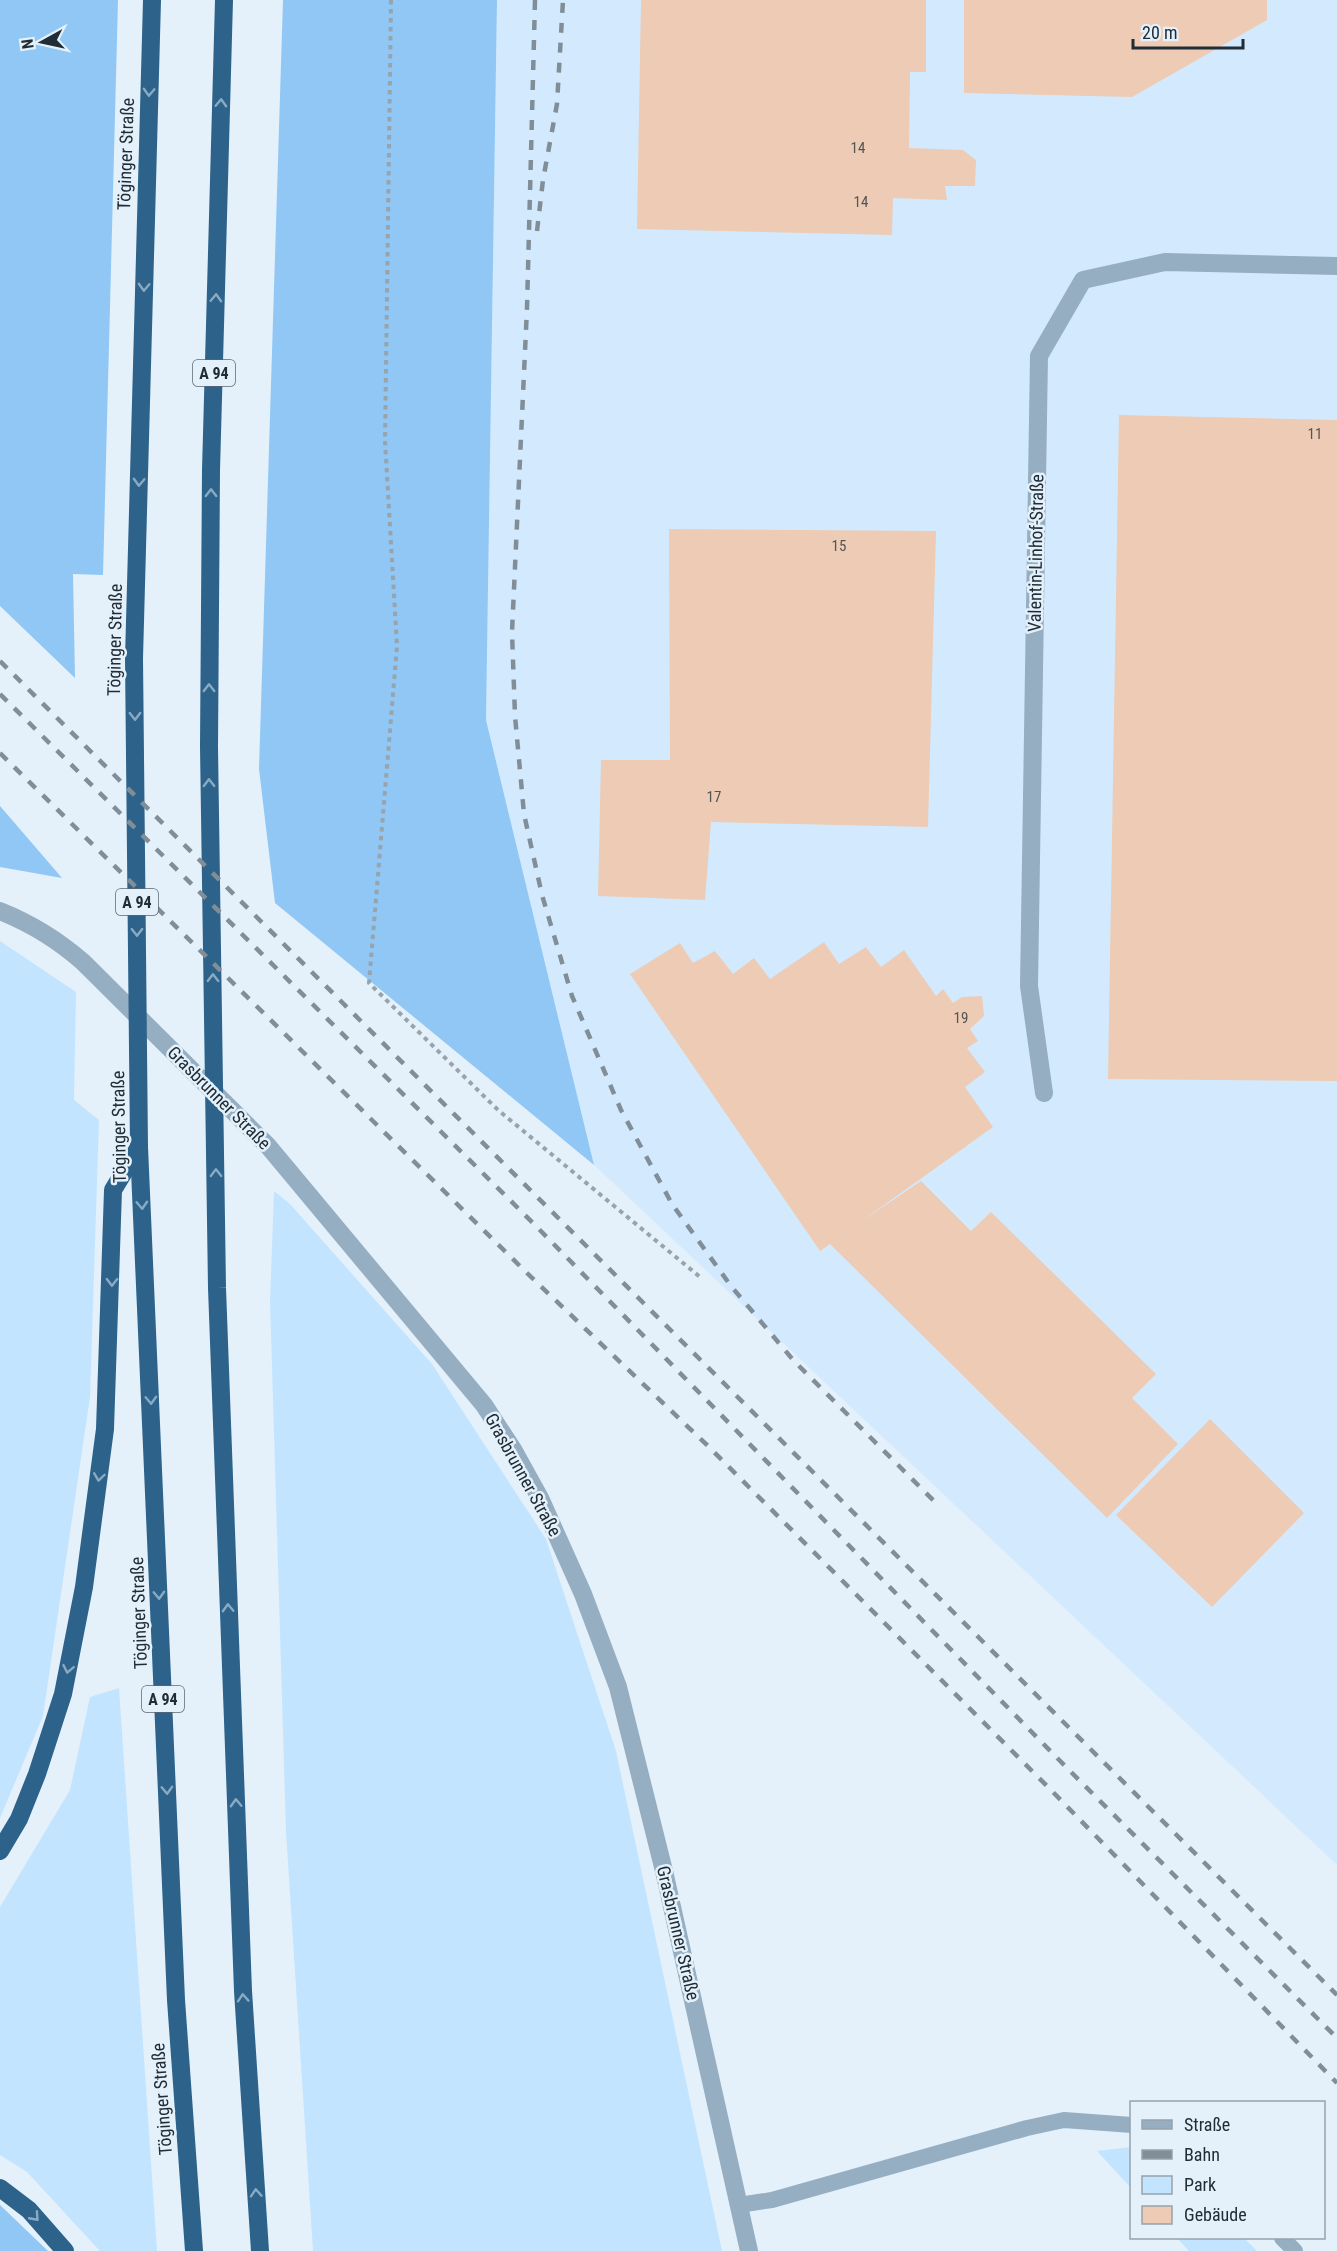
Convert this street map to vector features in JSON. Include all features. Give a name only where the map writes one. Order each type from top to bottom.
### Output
[{"type":"highway","name":"Töginger Straße","points":[[152,0],[134,658],[140,1147],[176,1989],[194,2251]]},
{"type":"highway","name":"A 94","points":[[224,0],[211,470],[209,747],[217,1288],[243,1991],[260,2251]]},
{"type":"highway","points":[[0,1851],[20,1819],[63,1694],[84,1587],[105,1429],[113,1190],[140,1147]]},
{"type":"highway","points":[[0,2188],[29,2210],[65,2251]]},
{"type":"street","name":"Valentin-Linhof-Straße","points":[[1044,1093],[1029,986],[1040,356],[1083,280],[1166,262],[1337,266]]},
{"type":"street","name":"Grasbrunner Straße","points":[[0,911],[32,926],[66,947],[268,1146],[484,1405],[514,1451],[540,1498],[583,1594],[618,1687],[664,1871],[749,2251]]},
{"type":"lane","points":[[739,2205],[772,2200],[1027,2128],[1064,2120],[1130,2125]]},
{"type":"lane","points":[[1283,2239],[1295,2251]]},
{"type":"path","points":[[391,0],[385,441],[397,646],[369,984],[498,1110],[700,1277]]},
{"type":"shaded area","points":[[0,0],[118,0],[103,575],[73,574],[75,678],[0,606]]},
{"type":"shaded area","points":[[283,0],[497,0],[486,720],[594,1165],[275,903],[259,769]]},
{"type":"shaded area","points":[[497,0],[1337,0],[1337,1865],[594,1165],[486,720]]},
{"type":"shaded area","points":[[0,806],[62,878],[0,867]]},
{"type":"shaded area","points":[[0,2205],[48,2251],[0,2251]]},
{"type":"green space","points":[[0,941],[76,992],[74,1100],[99,1120],[90,1397],[43,1716],[0,1818]]},
{"type":"green space","points":[[274,1191],[290,1204],[432,1364],[546,1539],[616,1751],[722,2251],[313,2251],[286,1832],[270,1301]]},
{"type":"green space","points":[[119,1688],[157,2251],[100,2251],[27,2172],[0,2155],[0,1907],[70,1790],[90,1697]]},
{"type":"green space","points":[[1130,2147],[1130,2187],[1097,2151]]},
{"type":"green space","points":[[1178,2239],[1245,2239],[1257,2251],[1189,2251]]},
{"type":"building","points":[[641,0],[926,0],[926,72],[910,72],[909,148],[963,150],[976,160],[975,186],[945,186],[947,200],[893,198],[892,235],[637,229]]},
{"type":"building","points":[[964,0],[1267,0],[1267,20],[1132,97],[964,93]]},
{"type":"building","points":[[1119,415],[1337,420],[1337,1081],[1108,1079]]},
{"type":"building","points":[[669,529],[936,531],[928,827],[711,822],[705,900],[598,896],[601,760],[670,760]]},
{"type":"building","points":[[824,942],[839,964],[866,947],[881,967],[904,950],[936,996],[943,989],[953,1003],[962,997],[982,996],[984,1016],[970,1029],[978,1041],[967,1048],[985,1072],[965,1087],[993,1127],[859,1223],[921,1181],[971,1231],[991,1212],[1156,1374],[1132,1398],[1178,1444],[1107,1518],[830,1244],[820,1251],[630,974],[680,943],[693,963],[715,951],[733,974],[754,958],[770,979]]},
{"type":"building","points":[[1210,1419],[1304,1513],[1212,1607],[1116,1515]]},
{"type":"railway","points":[[535,0],[527,308],[512,632],[515,716],[524,814],[542,895],[572,996],[621,1110],[672,1204],[731,1286],[794,1361],[937,1504]]},
{"type":"railway","points":[[537,231],[543,180],[557,104],[563,0]]},
{"type":"railway","points":[[0,661],[1337,1995]]},
{"type":"railway","points":[[0,694],[534,1224],[1066,1767],[1337,2038]]},
{"type":"railway","points":[[0,753],[528,1274],[708,1446],[1047,1786],[1337,2083]]}]
